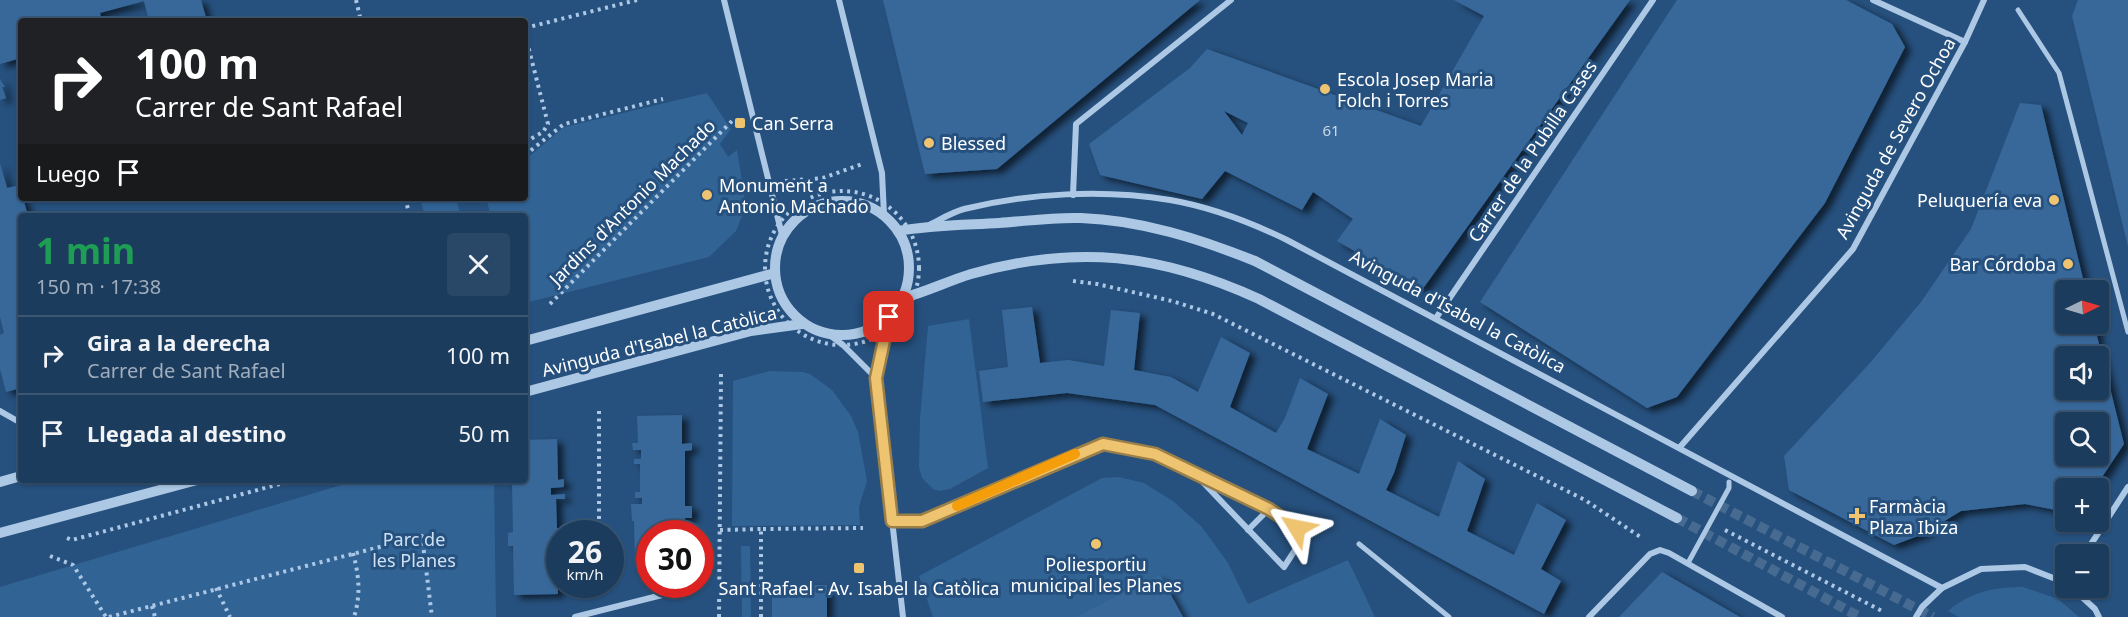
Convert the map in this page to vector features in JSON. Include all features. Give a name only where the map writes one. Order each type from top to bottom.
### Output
[{"type":"street","points":[[724,0],[781,230],[770,275],[797,325],[831,336],[847,337],[870,330],[889,317],[908,297],[969,275],[1007,265],[1064,257],[1127,259],[1165,266],[1203,276],[1259,299],[1677,518]]},
{"type":"street","points":[[839,0],[882,172],[883,209]]},
{"type":"street","points":[[1072,195],[1076,124],[1231,0]]},
{"type":"street","name":"Carrer de la Pubilla Cases","points":[[1436,318],[1653,0]]},
{"type":"street","points":[[1873,0],[1965,42]]},
{"type":"street","name":"Avinguda de Severo Ochoa","points":[[1680,447],[1852,249],[1965,42],[1984,0]]},
{"type":"street","points":[[2018,10],[2059,73],[2128,332]]},
{"type":"street","name":"Avinguda d'Isabel la Catòlica","points":[[926,226],[962,210],[1035,197],[1072,195],[1128,195],[1170,200],[1228,215],[1287,240],[1942,588]]},
{"type":"street","points":[[781,230],[802,212],[822,202],[843,200],[883,209],[903,230],[908,252],[908,297]]},
{"type":"street","name":"Avinguda d'Isabel la Catòlica","points":[[903,230],[926,226],[1035,218],[1082,218],[1141,226],[1216,246],[1255,261],[1692,491]]},
{"type":"street","name":"Avinguda d'Isabel la Catòlica","points":[[528,340],[770,275]]},
{"type":"street","points":[[889,317],[876,378],[903,617]]},
{"type":"street","name":"Avinguda d'Isabel la Catòlica","points":[[528,391],[744,333],[797,325]]},
{"type":"street","points":[[831,336],[876,378]]},
{"type":"street","points":[[0,411],[18,421]]},
{"type":"street","points":[[892,521],[922,521],[1103,444],[1155,454],[1269,509],[1297,528],[1297,548],[1284,567],[1197,476]]},
{"type":"street","points":[[0,482],[18,477]]},
{"type":"street","points":[[1688,563],[1729,488],[1729,482]]},
{"type":"street","points":[[0,533],[186,483]]},
{"type":"street","points":[[2091,544],[2128,487]]},
{"type":"street","points":[[1248,530],[1269,509]]},
{"type":"street","points":[[1359,544],[1449,617]]},
{"type":"street","points":[[1589,617],[1650,554],[1660,550],[1688,563],[1782,617]]},
{"type":"street","points":[[1916,617],[1922,607],[1942,588],[1981,569],[2025,567],[2055,579]]},
{"type":"street","points":[[574,617],[650,598]]},
{"type":"street","points":[[2083,598],[2095,609],[2099,617]]},
{"type":"path","points":[[356,0],[360,18]]},
{"type":"path","points":[[528,27],[637,0]]},
{"type":"path","points":[[528,46],[548,123],[543,132],[528,140]]},
{"type":"path","points":[[528,154],[564,124],[663,99]]},
{"type":"path","name":"Jardins d'Antonio Machado","points":[[550,304],[734,119]]},
{"type":"path","points":[[782,182],[823,178],[867,163]]},
{"type":"path","points":[[840,191],[859,193],[883,209],[893,211],[903,230],[915,243],[918,279],[908,297],[904,313],[886,331],[859,343],[843,345],[822,343],[806,336],[797,325],[779,312],[771,297],[770,275],[765,262],[769,244],[781,230],[787,213],[802,201],[820,194],[840,191]]},
{"type":"path","points":[[1070,281],[1097,284],[1172,301],[1213,314],[1585,500],[1660,550]]},
{"type":"path","points":[[719,617],[721,374]]},
{"type":"path","points":[[599,407],[599,520]]},
{"type":"path","points":[[1710,522],[1882,611]]},
{"type":"path","points":[[720,530],[863,528]]},
{"type":"path","points":[[761,530],[761,617]]},
{"type":"path","points":[[50,556],[74,565],[108,617],[422,536],[432,617]]},
{"type":"path","points":[[353,553],[358,570],[359,594],[354,617]]},
{"type":"path","points":[[216,588],[230,617]]},
{"type":"path","points":[[152,606],[155,617]]},
{"type":"green space","points":[[707,93],[731,129],[720,144],[728,157],[737,150],[746,206],[736,231],[709,257],[528,302],[528,213],[490,213],[487,201],[528,201],[528,157],[564,127]]},
{"type":"green space","points":[[421,201],[457,201],[460,213],[424,213]]},
{"type":"green space","points":[[969,319],[988,468],[950,489],[939,491],[933,489],[922,478],[919,467],[920,419],[928,326]]},
{"type":"green space","points":[[770,371],[810,374],[832,390],[851,416],[858,432],[867,481],[859,507],[860,525],[732,526],[733,381]]},
{"type":"green space","name":"Poliesportiu municipal les Planes","points":[[1119,477],[1144,483],[1173,501],[1202,527],[1228,563],[1248,604],[1348,560],[1375,617],[933,617],[919,576],[1102,478]]},
{"type":"green space","name":"Parc de les Planes","points":[[348,483],[494,483],[496,617],[0,617],[0,587]]},
{"type":"green space","points":[[741,546],[750,546],[751,617],[742,617]]},
{"type":"green space","points":[[2023,587],[2058,599],[2079,617],[1959,617],[1948,611],[1974,595],[2002,588]]},
{"type":"building","points":[[0,0],[201,0],[206,18],[148,18],[144,1],[100,13],[101,18],[18,18],[18,59],[0,64]]},
{"type":"building","points":[[883,0],[1200,0],[997,169],[925,174]]},
{"type":"building","points":[[1454,0],[1630,0],[1422,290],[1337,241],[1353,219],[1313,192],[1302,210],[1225,171],[1202,199],[1100,175],[1089,144],[1190,68],[1207,49],[1421,126],[1484,16]],"holes":[[[1224,111],[1248,123],[1242,135]]]},
{"type":"building","points":[[1677,0],[1846,0],[1892,24],[1905,47],[1825,203],[1677,397],[1647,408],[1480,302]]},
{"type":"building","points":[[2078,0],[2128,0],[2128,247],[2072,16]]},
{"type":"building","points":[[0,79],[5,87],[2,87],[6,98],[0,100]]},
{"type":"building","points":[[2020,103],[2041,105],[2083,280],[2055,280],[2055,334],[2096,334],[2100,346],[2055,346],[2055,400],[2109,400],[2109,384],[2124,444],[2101,478],[2055,478],[2055,510],[2025,504],[1961,511],[1923,534],[1894,545],[1789,490],[1784,456],[1869,364],[1921,302],[1971,229]]},
{"type":"building","points":[[0,163],[7,188],[16,186],[18,201],[24,201],[27,213],[18,213],[18,389],[6,392],[0,369],[0,335],[4,333],[0,317]]},
{"type":"building","points":[[1032,307],[1040,363],[1068,360],[1104,366],[1111,310],[1140,313],[1134,370],[1171,377],[1198,392],[1221,337],[1250,353],[1230,407],[1276,433],[1285,418],[1300,378],[1328,394],[1307,449],[1359,474],[1380,419],[1406,435],[1386,490],[1439,517],[1458,461],[1485,479],[1467,531],[1514,555],[1537,503],[1566,520],[1541,569],[1561,581],[1544,614],[1155,405],[1067,393],[983,402],[979,371],[1008,367],[1002,310]]},
{"type":"building","points":[[682,415],[682,444],[692,443],[692,450],[685,451],[685,506],[692,506],[692,518],[636,520],[635,563],[634,521],[632,521],[631,504],[642,504],[642,498],[635,498],[635,492],[640,492],[640,464],[634,464],[634,459],[641,459],[641,450],[633,450],[632,443],[638,443],[637,416]]},
{"type":"building","points":[[557,439],[558,480],[564,479],[564,487],[551,488],[551,495],[565,494],[565,499],[556,499],[557,520],[546,520],[546,594],[514,595],[513,546],[508,546],[508,533],[513,532],[512,484],[508,483],[528,483],[528,440]]},
{"type":"building","points":[[1662,572],[1740,617],[1619,617]]},
{"type":"building","points":[[1160,575],[1183,617],[1076,617],[1138,585]]},
{"type":"building","points":[[772,585],[827,585],[827,617],[772,617]]},
{"type":"tunnel","points":[[1692,491],[1933,617]]},
{"type":"tunnel","points":[[1677,518],[1860,617]]},
{"type":"slow traffic","points":[[957,506],[1075,454]]},
{"type":"place","name":"Escola Josep Maria Folch i Torres","points":[[1325,89]]},
{"type":"place","name":"Can Serra","points":[[740,123]]},
{"type":"place","name":"Blessed","points":[[929,143]]},
{"type":"place","name":"Monument a Antonio Machado","points":[[707,195]]},
{"type":"place","name":"Peluquería eva","points":[[2054,200]]},
{"type":"place","name":"Bar Córdoba","points":[[2068,264]]},
{"type":"place","name":"Farmàcia Plaza Ibiza","points":[[1857,516]]},
{"type":"place","name":"Poliesportiu municipal les Planes","points":[[1096,544]]},
{"type":"place","name":"Sant Rafael - Av. Isabel la Catòlica","points":[[859,568]]},
{"type":"route","points":[[889,317],[876,378],[892,521],[922,521],[1103,444],[1155,454],[1269,509],[1297,528]]}]
